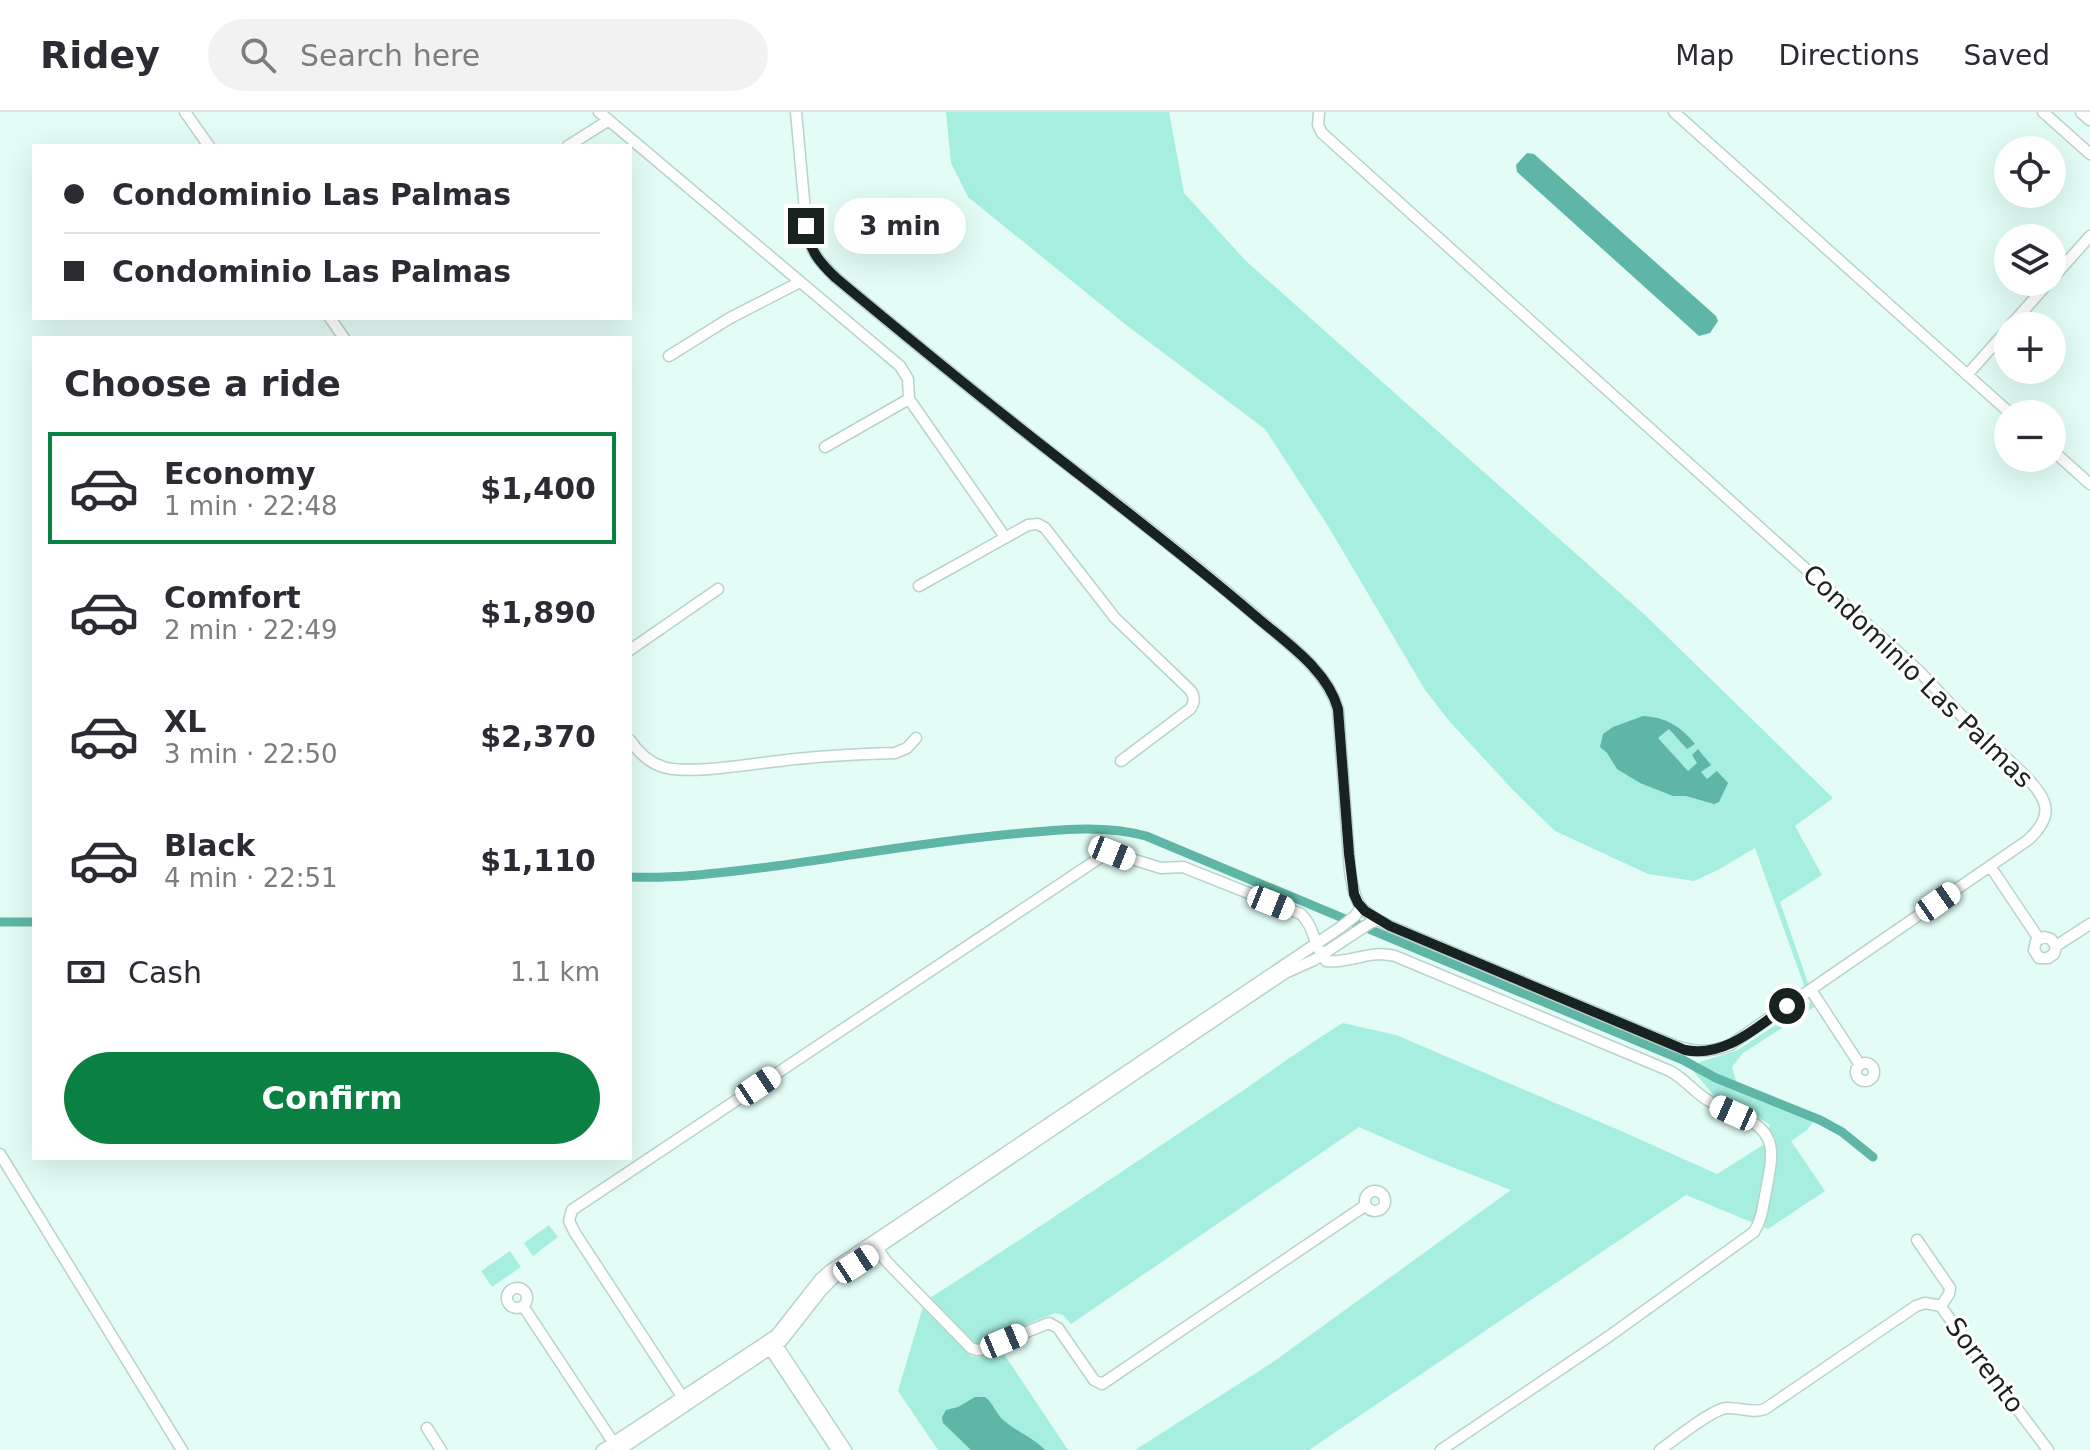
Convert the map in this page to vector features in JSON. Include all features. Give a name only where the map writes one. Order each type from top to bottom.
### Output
[{"type":"main road","points":[[2082,112],[2090,119]]},
{"type":"street","points":[[185,112],[208,144]]},
{"type":"street","points":[[599,112],[900,366],[908,379],[909,399],[1005,537]]},
{"type":"street","points":[[602,1450],[617,1448],[771,1343],[786,1336],[830,1281],[876,1245],[1341,927],[1361,907],[1354,894],[1350,871],[1338,709],[1325,680],[1179,551],[978,395],[820,262],[811,248],[807,233],[796,112]]},
{"type":"street","name":"Condominio Las Palmas","points":[[1319,112],[1318,125],[1322,133],[1918,670],[2030,782],[2045,802],[2043,822],[2033,835],[1730,1045],[1710,1051],[1693,1051],[1676,1046],[1378,920],[1361,907]]},
{"type":"street","points":[[1674,112],[1995,400]]},
{"type":"street","points":[[2043,112],[2090,154]]},
{"type":"street","points":[[571,144],[609,120]]},
{"type":"street","points":[[2066,263],[2090,236]]},
{"type":"street","points":[[669,356],[730,318],[800,282]]},
{"type":"street","points":[[2022,312],[2037,296]]},
{"type":"street","points":[[1967,375],[1994,344]]},
{"type":"street","points":[[825,447],[909,399]]},
{"type":"street","points":[[2066,463],[2090,484]]},
{"type":"street","points":[[919,586],[1031,524],[1045,528],[1115,618],[1193,693],[1194,701],[1190,709],[1121,761]]},
{"type":"street","points":[[632,649],[718,589]]},
{"type":"street","points":[[632,742],[653,762],[681,769],[834,755],[895,753],[907,748],[916,738]]},
{"type":"street","points":[[685,1400],[575,1233],[569,1221],[572,1210],[1104,855],[1112,853],[1161,868],[1183,867],[1301,914],[1308,921],[1324,961],[1377,954],[1395,956],[1670,1071],[1709,1102],[1755,1123],[1765,1133],[1771,1144],[1771,1161],[1760,1219],[1751,1234],[1608,1337],[1441,1450]]},
{"type":"street","points":[[1990,866],[2039,939]]},
{"type":"street","points":[[876,1245],[1285,973],[1321,956],[1365,925],[1378,920]]},
{"type":"street","points":[[2056,946],[2044,937],[2034,948],[2039,958],[2050,958],[2056,946],[2090,924]]},
{"type":"street","points":[[1811,990],[1860,1065]]},
{"type":"street","points":[[0,1154],[182,1450]]},
{"type":"street","points":[[876,1245],[886,1261],[971,1348],[984,1349],[1044,1323],[1051,1323],[1058,1328],[1093,1379],[1102,1384],[1366,1205]]},
{"type":"street","name":"Sorrento","points":[[1917,1240],[1950,1288],[1941,1306],[2048,1450]]},
{"type":"street","points":[[1660,1450],[1719,1410],[1731,1408],[1751,1412],[1765,1409],[1916,1306],[1925,1303],[1941,1306]]},
{"type":"street","points":[[523,1306],[617,1448]]},
{"type":"street","points":[[771,1343],[837,1450]]},
{"type":"street","points":[[771,1343],[846,1450]]},
{"type":"street","points":[[427,1428],[441,1450]]},
{"type":"shaded area","points":[[946,112],[1169,112],[1184,193],[1246,261],[1645,615],[1833,798],[1795,826],[1822,875],[1780,902],[1816,1006],[1743,1053],[1732,1067],[1736,1081],[1813,1122],[1791,1141],[1825,1191],[1768,1229],[1686,1195],[1309,1450],[1135,1450],[1273,1362],[1511,1190],[1359,1127],[1071,1324],[1063,1315],[1055,1313],[976,1345],[930,1298],[1343,1023],[1396,1035],[1717,1174],[1763,1145],[1770,1125],[1716,1098],[1694,1072],[1700,1062],[1738,1050],[1810,1002],[1755,848],[1694,881],[1648,874],[1555,831],[1450,722],[1425,690],[1328,526],[1265,429],[1125,324],[968,197],[951,163]]},
{"type":"shaded area","points":[[1527,153],[1534,154],[1716,316],[1718,321],[1710,333],[1699,336],[1517,172],[1516,165]]},
{"type":"shaded area","points":[[1643,716],[1658,718],[1678,727],[1690,738],[1695,744],[1687,749],[1669,729],[1658,738],[1688,771],[1697,763],[1692,755],[1698,749],[1711,765],[1701,772],[1707,779],[1717,771],[1728,783],[1719,802],[1714,804],[1686,796],[1673,796],[1640,783],[1617,769],[1600,747],[1603,734]]},
{"type":"shaded area","points":[[549,1225],[558,1237],[533,1256],[524,1243]]},
{"type":"shaded area","points":[[510,1251],[521,1267],[492,1287],[481,1271]]},
{"type":"shaded area","points":[[923,1307],[971,1356],[978,1357],[1000,1348],[1068,1450],[938,1450],[898,1391]]},
{"type":"shaded area","points":[[975,1397],[985,1397],[1006,1423],[1045,1450],[971,1450],[943,1423],[942,1417],[946,1410]]},
{"type":"waterway","points":[[632,877],[721,873],[1029,832],[1080,829],[1130,832],[1146,836],[1683,1060],[1716,1078],[1820,1120],[1842,1132],[1873,1157]]},
{"type":"waterway","points":[[0,922],[32,922]]},
{"type":"route","points":[[806,226],[813,253],[836,278],[978,395],[1179,551],[1325,680],[1338,709],[1354,894],[1369,914],[1390,926],[1685,1050],[1705,1052],[1730,1045],[1787,1006]]}]
